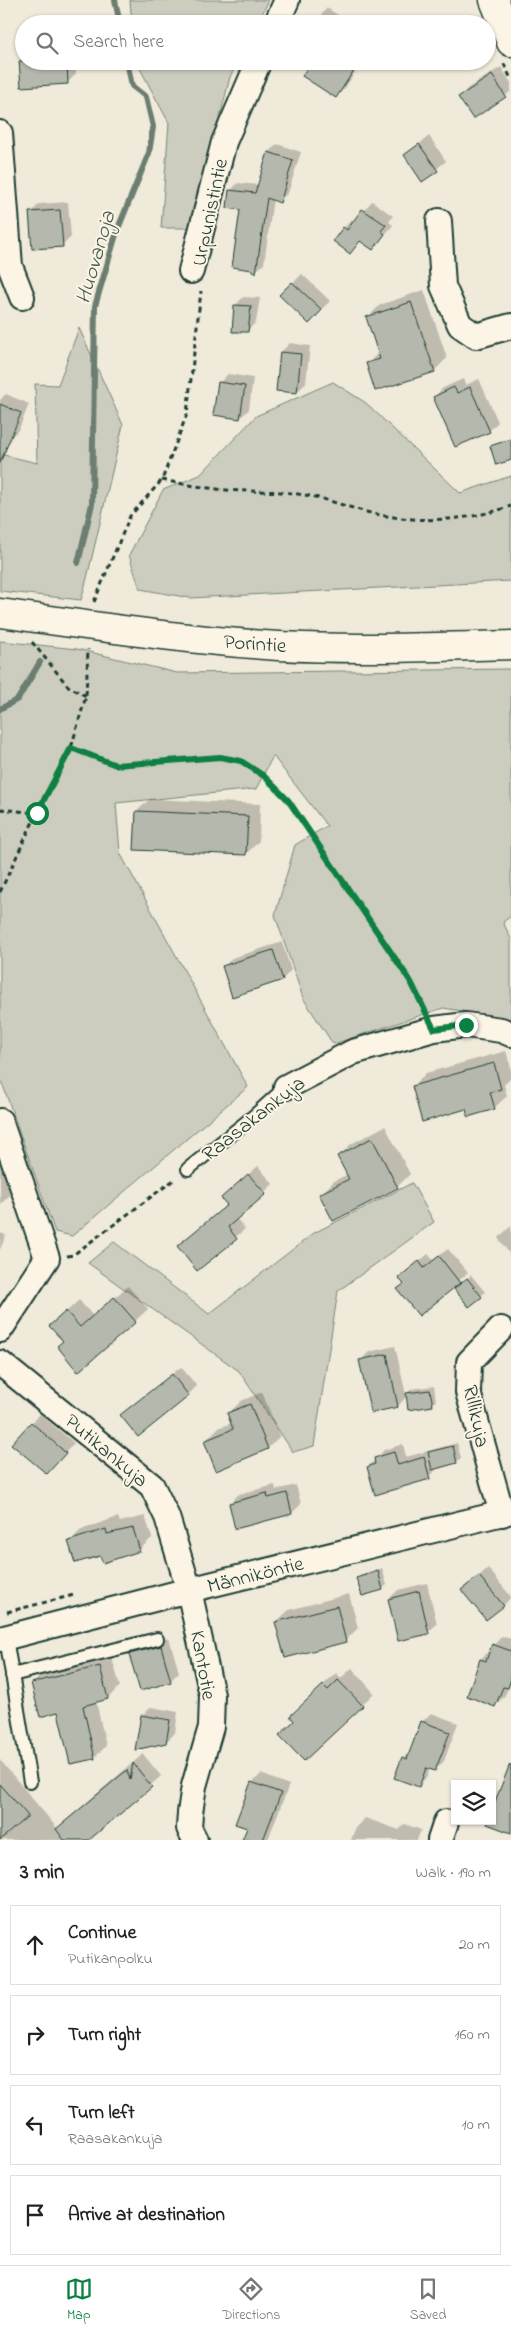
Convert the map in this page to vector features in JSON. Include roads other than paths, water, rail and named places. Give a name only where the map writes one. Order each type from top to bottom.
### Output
[{"type":"main road","points":[[494,0],[511,42]]},
{"type":"main road","name":"Porintie","points":[[0,613],[164,636],[280,646],[442,647],[511,645]]},
{"type":"street","points":[[280,15],[287,0]]},
{"type":"street","name":"Urpunistintie","points":[[191,271],[224,142],[255,70]]},
{"type":"street","points":[[0,133],[10,266],[22,297]]},
{"type":"street","points":[[439,221],[444,286],[460,325],[476,336],[511,326]]},
{"type":"street","name":"Raasakankuja","points":[[286,1087],[353,1052],[434,1029],[466,1025],[501,1030],[511,1034]]},
{"type":"street","points":[[0,1121],[47,1258],[0,1330]]},
{"type":"street","name":"Rillikuja","points":[[501,1329],[469,1362],[468,1392],[507,1512]]},
{"type":"street","name":"Putikankuja","points":[[0,1363],[152,1486],[167,1518],[189,1590]]},
{"type":"street","name":"Männiköntie","points":[[3,1639],[189,1590],[507,1512]]},
{"type":"street","name":"Kantotie","points":[[189,1590],[212,1695],[211,1727],[194,1786],[189,1836]]},
{"type":"lane","name":"Raasakankuja","points":[[188,1169],[254,1116],[286,1087]]},
{"type":"lane","points":[[3,1639],[12,1675],[30,1782]]},
{"type":"lane","points":[[12,1675],[157,1639]]},
{"type":"waterway","name":"Huovanoja","points":[[115,0],[118,15]]},
{"type":"waterway","name":"Huovanoja","points":[[78,563],[92,504],[95,306],[117,231],[149,153],[153,127],[146,97],[132,86],[129,70]]},
{"type":"waterway","name":"Huovanoja","points":[[0,709],[18,699],[40,662]]}]
